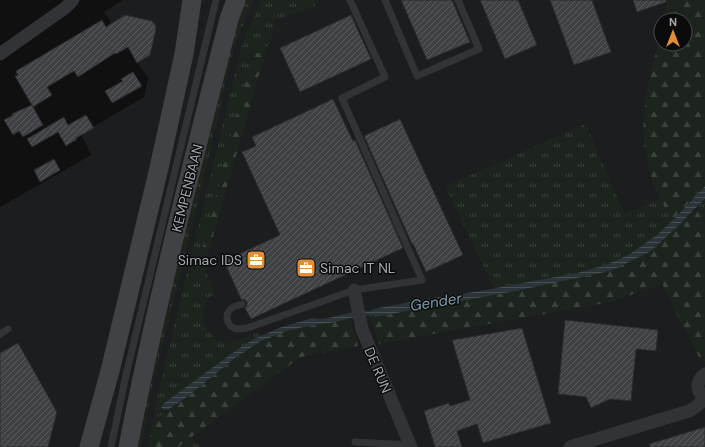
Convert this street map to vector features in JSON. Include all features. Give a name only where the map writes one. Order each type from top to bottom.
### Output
[{"type":"main road","points":[[89,447],[112,363],[159,168],[184,54],[192,0]]},
{"type":"main road","name":"KEMPENBAAN","points":[[128,447],[141,379],[190,174],[222,48],[236,0]]},
{"type":"street","points":[[0,54],[65,8],[73,0]]},
{"type":"street","name":"DE RUN","points":[[354,290],[360,323],[368,346],[410,446]]},
{"type":"street","points":[[570,447],[688,411],[697,406],[704,399],[699,392],[698,383],[702,375],[705,374]]},
{"type":"lane","name":"KEMPENBAAN","points":[[111,447],[129,360],[216,0]]},
{"type":"lane","points":[[242,304],[232,307],[228,311],[226,317],[230,326],[235,328],[247,328],[354,290],[422,280],[342,98],[385,77],[350,0]]},
{"type":"lane","points":[[385,0],[417,76],[479,50],[458,0]]},
{"type":"lane","points":[[0,334],[8,329]]},
{"type":"lane","points":[[355,442],[410,446]]},
{"type":"shaded area","points":[[123,0],[677,0],[674,12],[653,12],[653,52],[660,52],[651,159],[705,272],[705,447],[0,447],[0,207],[91,155],[81,134],[144,97],[148,78],[104,12]]},
{"type":"green space","points":[[246,0],[254,0],[233,52],[153,383],[141,447],[136,447],[149,381],[229,42]]},
{"type":"green space","points":[[261,0],[315,0],[316,6],[275,20],[273,32],[265,54],[254,52],[200,258],[215,294],[209,297],[203,310],[203,324],[217,341],[234,342],[258,332],[260,336],[238,349],[163,404],[164,405],[161,407],[164,410],[168,410],[153,421],[155,406],[241,50]]},
{"type":"green space","points":[[669,0],[705,0],[705,186],[672,221],[653,182],[646,153],[644,135],[645,101],[656,52],[693,52],[693,12],[666,12]]},
{"type":"green space","points":[[253,52],[265,54],[208,254],[200,258]]},
{"type":"green space","points":[[586,124],[624,213],[661,199],[672,221],[657,235],[630,254],[606,265],[577,273],[494,289],[445,186]]},
{"type":"green space","points":[[705,199],[705,223],[696,209]]},
{"type":"green space","points":[[696,209],[705,223],[705,361],[702,363],[662,284],[611,302],[379,344],[370,316],[373,315],[375,317],[521,290],[615,269],[651,251]]},
{"type":"green space","points":[[350,318],[358,346],[305,356],[298,359],[178,447],[148,447],[153,421],[189,396],[234,359],[253,346],[281,332]]},
{"type":"green space","points":[[191,438],[200,447],[178,447]]},
{"type":"water","name":"Gender","points":[[705,186],[705,199],[651,251],[615,269],[521,290],[375,317],[373,315],[350,318],[287,331],[261,341],[235,358],[188,396],[168,410],[164,410],[161,407],[238,349],[254,339],[279,328],[312,318],[326,318],[349,313],[371,311],[373,309],[427,299],[577,273],[606,265],[630,254],[657,235]]},
{"type":"building","points":[[401,0],[452,0],[470,42],[427,60]]},
{"type":"building","points":[[480,0],[518,0],[537,45],[505,59]]},
{"type":"building","points":[[550,0],[592,0],[611,52],[574,65]]},
{"type":"building","points":[[633,0],[666,0],[666,2],[637,12]]},
{"type":"building","points":[[125,15],[152,21],[155,25],[156,29],[150,55],[137,63],[128,47],[116,54],[115,53],[78,77],[74,71],[47,87],[52,95],[33,107],[15,76],[18,75],[16,71],[102,20],[106,27]]},
{"type":"building","points":[[351,15],[371,59],[300,92],[280,48]]},
{"type":"building","points":[[133,72],[142,86],[112,103],[105,91],[123,81],[121,79]]},
{"type":"building","points":[[333,99],[353,141],[355,140],[403,248],[251,319],[245,308],[247,302],[241,299],[224,261],[280,235],[242,152],[256,146],[252,137]]},
{"type":"building","points":[[32,105],[43,125],[23,137],[19,131],[13,135],[4,120],[13,115],[12,114]]},
{"type":"building","points":[[86,115],[94,128],[76,138],[77,139],[66,146],[58,132],[32,147],[27,139],[64,117],[68,125]]},
{"type":"building","points":[[400,119],[463,255],[426,272],[364,136]]},
{"type":"building","points":[[54,159],[60,170],[40,182],[34,170]]},
{"type":"building","points":[[565,320],[658,330],[656,351],[636,349],[631,401],[610,399],[591,408],[586,397],[558,394]]},
{"type":"building","points":[[522,328],[551,423],[483,443],[477,424],[457,431],[462,447],[435,447],[424,411],[449,403],[450,406],[470,400],[452,340]]},
{"type":"building","points":[[18,343],[57,412],[48,447],[0,447],[0,353]]},
{"type":"building","points":[[705,427],[705,447],[650,447],[649,444]]},
{"type":"place","name":"Simac IDS","points":[[256,260]]},
{"type":"place","name":"Simac IT NL","points":[[306,268]]}]
